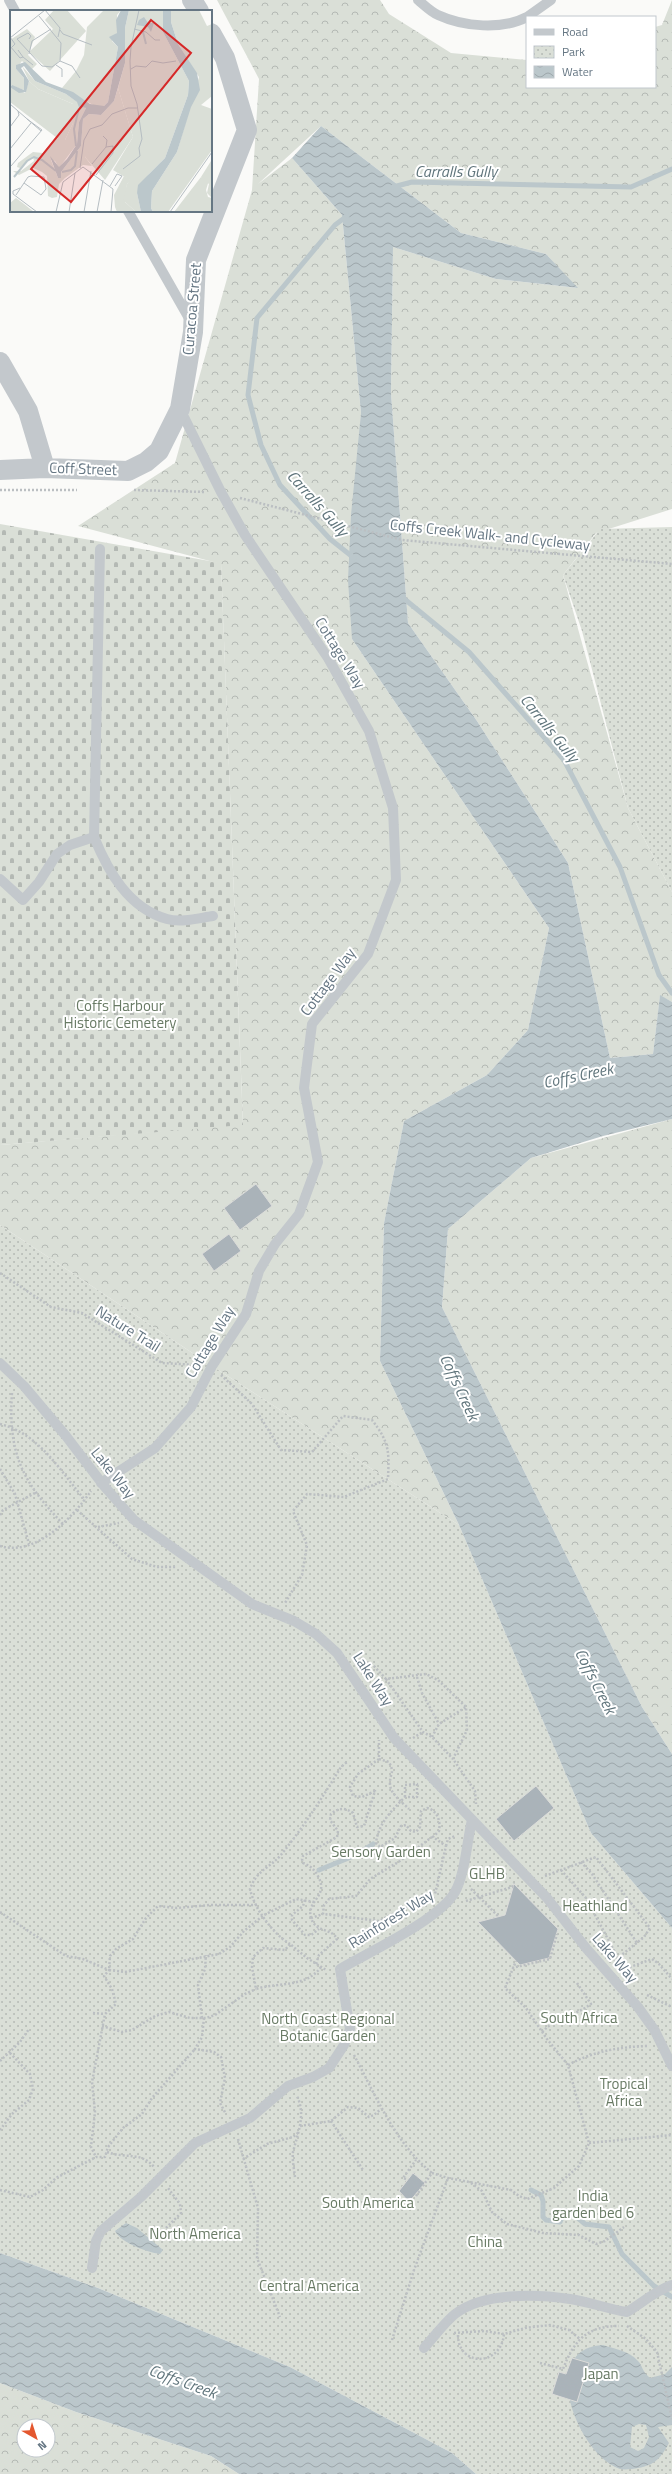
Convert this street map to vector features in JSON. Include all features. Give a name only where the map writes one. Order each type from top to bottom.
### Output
[{"type":"street","points":[[192,0],[197,10]]},
{"type":"street","name":"Curacoa Street","points":[[159,451],[180,409],[193,332],[192,324],[196,260],[247,130],[225,58],[212,35]]},
{"type":"street","points":[[0,362],[28,411],[45,468]]},
{"type":"street","name":"Coff Street","points":[[0,470],[45,468],[128,471],[146,462],[159,451]]},
{"type":"lane","points":[[9,0],[14,10]]},
{"type":"lane","points":[[418,0],[437,15],[455,21],[499,25],[514,24],[526,18]]},
{"type":"lane","points":[[528,16],[551,0]]},
{"type":"lane","points":[[129,212],[192,324]]},
{"type":"lane","name":"Cottage Way","points":[[101,1483],[155,1448],[191,1406],[212,1366],[246,1314],[259,1271],[275,1244],[299,1214],[318,1162],[304,1088],[312,1024],[368,954],[396,880],[393,808],[368,730],[328,658],[284,595],[220,492],[180,409]]},
{"type":"lane","points":[[100,549],[94,837],[105,863],[121,888],[144,908],[168,920],[190,920],[213,916]]},
{"type":"lane","points":[[0,879],[22,900],[40,882],[57,854],[70,846],[94,837]]},
{"type":"lane","name":"Lake Way","points":[[0,1363],[10,1370],[66,1436],[101,1483],[134,1520],[252,1604],[279,1613],[316,1634],[337,1652],[359,1682],[379,1715],[409,1755],[548,1898],[586,1948],[655,2031],[672,2066]]},
{"type":"lane","name":"Rainforest Way","points":[[345,2041],[350,2021],[340,1969],[430,1916],[453,1895],[460,1877],[472,1820]]},
{"type":"lane","points":[[92,2268],[96,2241],[101,2231],[162,2177],[195,2143],[250,2118],[280,2090],[318,2075],[329,2068],[345,2041]]},
{"type":"lane","points":[[424,2348],[455,2314],[474,2304],[502,2298],[523,2296],[570,2299],[627,2312],[655,2292],[672,2284]]},
{"type":"path","name":"Coffs Creek Walk- and Cycleway","points":[[127,489],[220,492],[402,540],[672,564]]},
{"type":"path","points":[[0,490],[80,490]]},
{"type":"path","name":"Nature Trail","points":[[0,1273],[50,1307],[82,1313],[162,1363],[212,1366]]},
{"type":"path","points":[[212,1366],[252,1404],[281,1450],[312,1452],[343,1416],[372,1420],[384,1436],[389,1455],[388,1480],[344,1497],[307,1494],[293,1511],[307,1545],[302,1575],[279,1613]]},
{"type":"path","points":[[10,1370],[10,1427],[15,1451],[35,1493],[63,1524]]},
{"type":"path","points":[[0,1424],[10,1427],[37,1443],[85,1500]]},
{"type":"path","points":[[0,1469],[15,1494],[29,1544]]},
{"type":"path","points":[[0,1546],[16,1548],[47,1536],[63,1524],[77,1510],[93,1488],[101,1483]]},
{"type":"path","points":[[0,1515],[4,1510],[18,1504],[35,1493]]},
{"type":"path","points":[[77,1510],[132,1559],[158,1567],[181,1567]]},
{"type":"path","points":[[355,1656],[373,1665],[404,1701],[411,1716],[423,1732],[432,1737],[453,1759],[475,1791],[477,1800],[472,1820]]},
{"type":"path","points":[[386,1679],[417,1677],[426,1674],[438,1680],[466,1707],[467,1730],[453,1759]]},
{"type":"path","points":[[417,1677],[422,1693],[440,1724]]},
{"type":"path","points":[[432,1737],[440,1724],[466,1707]]},
{"type":"path","points":[[379,1715],[379,1759]]},
{"type":"path","points":[[379,1759],[388,1762],[391,1766],[393,1776],[390,1786],[409,1809]]},
{"type":"path","points":[[347,1762],[341,1767],[300,1831],[279,1857],[258,1873],[252,1881],[250,1889],[257,1905],[276,1934],[316,1964],[319,1955],[337,1939],[333,1934],[319,1929],[311,1918],[312,1907],[322,1891],[322,1886],[313,1868],[303,1863],[302,1859],[303,1856],[337,1837],[338,1831],[330,1820],[331,1814],[335,1810],[345,1808],[350,1810],[353,1813],[357,1827],[364,1826],[375,1791],[357,1798],[353,1796],[350,1787],[358,1774],[379,1759]]},
{"type":"path","points":[[322,1914],[324,1904],[329,1899],[356,1896],[370,1879],[400,1861],[440,1831],[439,1819],[434,1812],[424,1809],[421,1811],[420,1827],[416,1832],[411,1831],[406,1825],[401,1826],[388,1844],[380,1847],[377,1845],[377,1833],[405,1797],[406,1785],[418,1784],[417,1797],[405,1797]]},
{"type":"path","points":[[433,1837],[446,1846],[433,1899]]},
{"type":"path","points":[[532,1882],[596,1857],[650,1928],[637,1943],[605,1969]]},
{"type":"path","points":[[581,1862],[592,1874],[637,1943]]},
{"type":"path","points":[[561,1870],[586,1898],[618,1958]]},
{"type":"path","points":[[460,1877],[498,1917]]},
{"type":"path","points":[[479,1897],[512,1887],[514,1882]]},
{"type":"path","points":[[0,1912],[66,1956],[109,1970],[125,1972],[225,1952],[244,1930],[264,1915],[296,1899],[314,1902]]},
{"type":"path","points":[[305,1900],[303,1906],[292,1915],[292,1920],[305,1935],[311,1935],[319,1929]]},
{"type":"path","points":[[311,1918],[322,1914],[379,1921],[416,1902],[422,1902],[430,1916]]},
{"type":"path","points":[[424,1906],[429,1902]]},
{"type":"path","points":[[96,2157],[91,2147],[95,2112],[91,2087],[105,2014],[116,2004],[112,1989],[104,1976],[109,1970],[110,1956],[116,1949],[133,1939],[146,1918],[158,1906],[177,1908],[210,1905],[257,1905]]},
{"type":"path","points":[[512,1969],[550,1959],[559,1928]]},
{"type":"path","points":[[256,1990],[252,1967],[256,1954],[263,1948],[285,1950],[290,1944]]},
{"type":"path","points":[[0,2190],[24,2197],[34,2196],[56,2178],[96,2157],[105,2157],[108,2147],[123,2128],[144,2111],[150,2101],[195,2050],[202,2037],[203,2018],[198,1985],[205,1969],[206,1955]]},
{"type":"path","points":[[612,1978],[625,1969],[652,1959],[659,1964],[672,1979]]},
{"type":"path","points":[[345,2041],[382,2109],[416,2160],[432,2173],[448,2178],[511,2190],[519,2196],[527,2199],[554,2188],[579,2166],[585,2157],[589,2143],[568,2065],[542,2032],[526,2008],[506,1990],[516,1961]]},
{"type":"path","points":[[102,2026],[122,2032],[132,2030],[156,2016],[169,2012],[190,2018],[203,2018],[215,2015],[245,1994],[256,1990],[302,1981],[315,1974],[321,1967]]},
{"type":"path","points":[[542,2032],[558,2018],[577,2014],[591,2004],[577,1983]]},
{"type":"path","points":[[93,2014],[105,2014]]},
{"type":"path","points":[[0,2061],[10,2052],[29,2029]]},
{"type":"path","points":[[568,2065],[590,2054],[612,2048],[655,2046]]},
{"type":"path","points":[[195,2050],[214,2052],[221,2057],[225,2078],[220,2103],[233,2125],[258,2208],[257,2258],[280,2316]]},
{"type":"path","points":[[0,2130],[12,2114],[29,2100],[33,2089],[30,2074],[10,2052]]},
{"type":"path","points":[[292,2084],[301,2104],[300,2132],[293,2153],[295,2177]]},
{"type":"path","points":[[300,2126],[331,2121],[348,2107],[358,2108],[369,2117],[382,2109]]},
{"type":"path","points":[[331,2121],[363,2170]]},
{"type":"path","points":[[243,2159],[267,2144],[293,2137],[300,2132]]},
{"type":"path","points":[[589,2143],[672,2135]]},
{"type":"path","points":[[107,2152],[114,2155],[143,2157],[162,2177],[180,2204],[181,2213],[166,2228]]},
{"type":"path","points":[[406,2179],[402,2178],[416,2160]]},
{"type":"path","points":[[416,2196],[432,2173]]},
{"type":"path","points":[[392,2340],[414,2270],[448,2178]]},
{"type":"path","points":[[471,2182],[482,2191],[492,2212],[506,2224],[542,2233],[579,2236],[596,2244],[608,2239],[624,2227]]},
{"type":"path","points":[[627,2312],[627,2327]]},
{"type":"path","points":[[440,2330],[458,2335],[476,2331],[504,2334],[525,2328],[550,2325],[570,2330],[580,2338]]},
{"type":"path","points":[[540,2363],[563,2369],[568,2354],[580,2338],[599,2330],[616,2326],[627,2327],[654,2346],[657,2352],[672,2419]]},
{"type":"path","points":[[458,2335],[458,2344],[462,2351],[480,2360],[489,2358],[497,2352],[503,2344],[504,2334]]},
{"type":"green space","points":[[217,0],[380,0],[389,14],[451,53],[526,60],[526,88],[656,88],[656,27],[662,25],[672,0],[672,509],[596,533],[563,575],[628,808],[672,892],[672,1002],[660,996],[653,1054],[610,1058],[568,863],[477,721],[408,623],[391,393],[393,247],[496,279],[577,288],[546,254],[461,233],[321,126],[258,184],[292,158],[342,215],[361,413],[352,639],[549,928],[528,1030],[487,1075],[404,1121],[384,1223],[380,1361],[459,1525],[212,1366],[0,1225],[0,1145],[243,1124],[221,564],[78,526],[175,463],[252,190],[259,79]]},
{"type":"green space","name":"Coffs Harbour Historic Cemetery","points":[[0,524],[221,563],[243,1125],[0,1145]]},
{"type":"green space","points":[[672,527],[672,892],[628,808],[582,631],[563,575],[600,529]]},
{"type":"green space","points":[[672,1119],[672,1754],[642,1707],[442,1307],[448,1229],[531,1158]]},
{"type":"green space","name":"North Coast Regional Botanic Garden","points":[[0,1225],[212,1366],[459,1525],[591,1833],[672,1928],[672,2474],[476,2474],[452,2453],[290,2367],[98,2288],[0,2253]]},
{"type":"green space","points":[[0,2383],[76,2412],[211,2456],[239,2474],[0,2474]]},
{"type":"water","name":"Coffs Creek","points":[[321,126],[461,233],[546,254],[578,288],[496,279],[393,247],[391,393],[408,623],[477,721],[568,863],[610,1058],[653,1054],[660,995],[672,1002],[672,1119],[603,1136],[531,1158],[448,1229],[442,1307],[642,1707],[672,1754],[672,1928],[591,1833],[459,1525],[380,1361],[384,1223],[404,1121],[487,1075],[528,1030],[549,928],[352,639],[348,580],[351,515],[361,413],[342,215],[292,158]]},
{"type":"water","points":[[126,2223],[137,2228],[163,2250],[160,2254],[128,2243],[118,2235],[115,2231]]},
{"type":"water","name":"Coffs Creek","points":[[0,2253],[98,2288],[290,2367],[452,2453],[476,2474],[239,2474],[211,2456],[76,2412],[0,2383]]},
{"type":"water","points":[[603,2345],[622,2351],[638,2361],[645,2373],[650,2378],[665,2374],[672,2367],[672,2425],[658,2427],[669,2443],[660,2457],[653,2463],[644,2467],[620,2469],[604,2460],[590,2445],[578,2425],[571,2403],[568,2382],[571,2364],[583,2351]],"holes":[[[639,2424],[646,2425],[649,2437],[644,2448],[638,2451],[630,2447],[632,2427]]]},
{"type":"building","points":[[256,1184],[272,1206],[240,1230],[224,1208]]},
{"type":"building","points":[[229,1234],[241,1251],[214,1271],[202,1254]]},
{"type":"building","points":[[536,1786],[554,1808],[514,1841],[496,1819]]},
{"type":"building","points":[[514,1884],[558,1929],[549,1958],[520,1965],[478,1922],[505,1915]]},
{"type":"building","points":[[413,2173],[425,2183],[409,2202],[399,2191]]},
{"type":"building","points":[[572,2358],[589,2363],[577,2402],[552,2394],[559,2372],[566,2374]]},
{"type":"waterway","name":"Carralls Gully","points":[[393,187],[412,182],[631,187],[672,169]]},
{"type":"waterway","name":"Carralls Gully","points":[[347,216],[335,225],[257,318],[248,395],[261,445],[280,485],[330,539],[354,558]]},
{"type":"waterway","name":"Carralls Gully","points":[[402,597],[469,652],[564,760],[620,867],[659,975],[672,993]]},
{"type":"waterway","points":[[319,1870],[356,1855],[373,1844]]},
{"type":"waterway","points":[[531,2190],[541,2195],[543,2201],[543,2217],[546,2220],[560,2222],[565,2211],[573,2214],[585,2224],[609,2227],[622,2254],[654,2286],[672,2297]]},
{"type":"park label","name":"Sensory Garden","points":[[381,1852]]},
{"type":"park label","name":"GLHB","points":[[487,1874]]},
{"type":"park label","name":"Heathland","points":[[595,1906]]},
{"type":"park label","name":"South Africa","points":[[579,2018]]},
{"type":"park label","name":"Tropical Africa","points":[[624,2092]]},
{"type":"park label","name":"South America","points":[[368,2203]]},
{"type":"park label","name":"India garden bed 6","points":[[593,2204]]},
{"type":"park label","name":"North America","points":[[195,2234]]},
{"type":"park label","name":"China","points":[[485,2242]]},
{"type":"park label","name":"Central America","points":[[309,2286]]},
{"type":"park label","name":"Japan","points":[[601,2374]]}]
